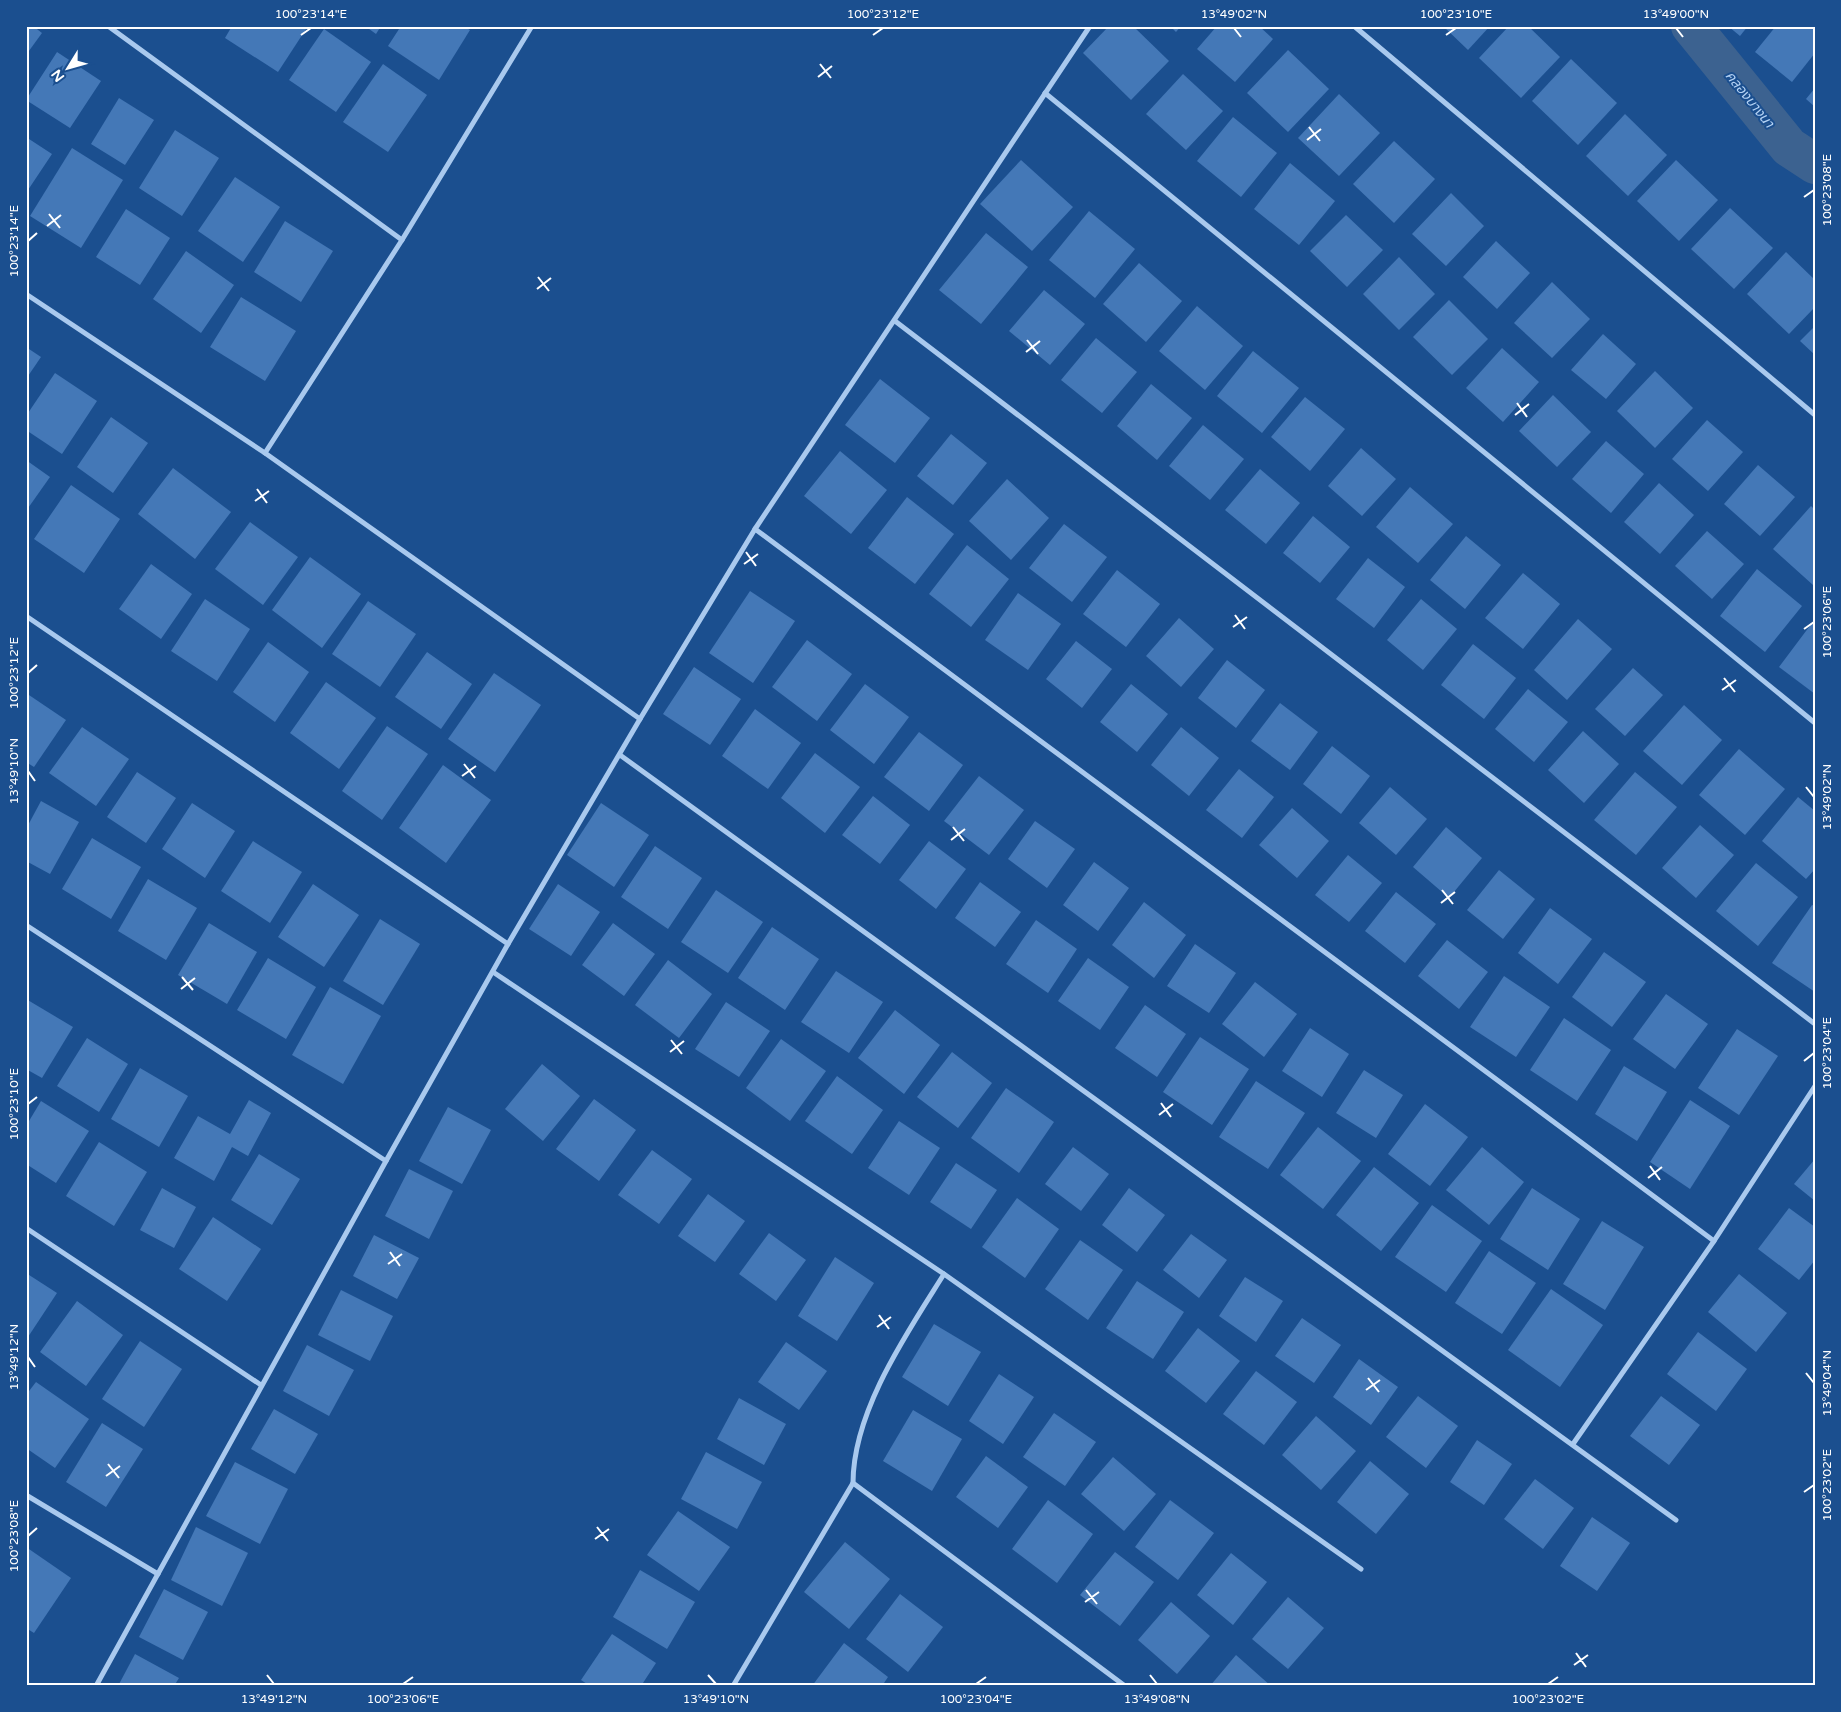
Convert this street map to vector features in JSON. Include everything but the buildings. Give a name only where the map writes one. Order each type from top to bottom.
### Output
[{"type":"street","points":[[108,26],[402,240]]},
{"type":"street","points":[[265,453],[402,240],[532,26]]},
{"type":"street","points":[[96,1686],[261,1385],[492,972],[640,719],[755,529],[895,322],[1090,26]]},
{"type":"street","points":[[1354,26],[1815,415]]},
{"type":"street","points":[[1045,93],[1815,722]]},
{"type":"street","points":[[26,294],[265,453],[640,719]]},
{"type":"street","points":[[895,322],[1815,1024]]},
{"type":"street","points":[[755,529],[1714,1241]]},
{"type":"street","points":[[26,616],[508,944]]},
{"type":"street","points":[[620,755],[1676,1520]]},
{"type":"street","points":[[26,925],[386,1162]]},
{"type":"street","points":[[492,972],[944,1274],[1361,1568]]},
{"type":"street","points":[[1573,1444],[1714,1241],[1815,1086]]},
{"type":"street","points":[[26,1228],[261,1385]]},
{"type":"street","points":[[733,1686],[853,1483],[853,1461],[873,1398],[902,1342],[944,1274]]},
{"type":"street","points":[[853,1483],[1125,1686]]},
{"type":"street","points":[[26,1495],[158,1574]]},
{"type":"waterway","name":"คลองบางนา","points":[[1691,26],[1789,147],[1815,164]]}]
